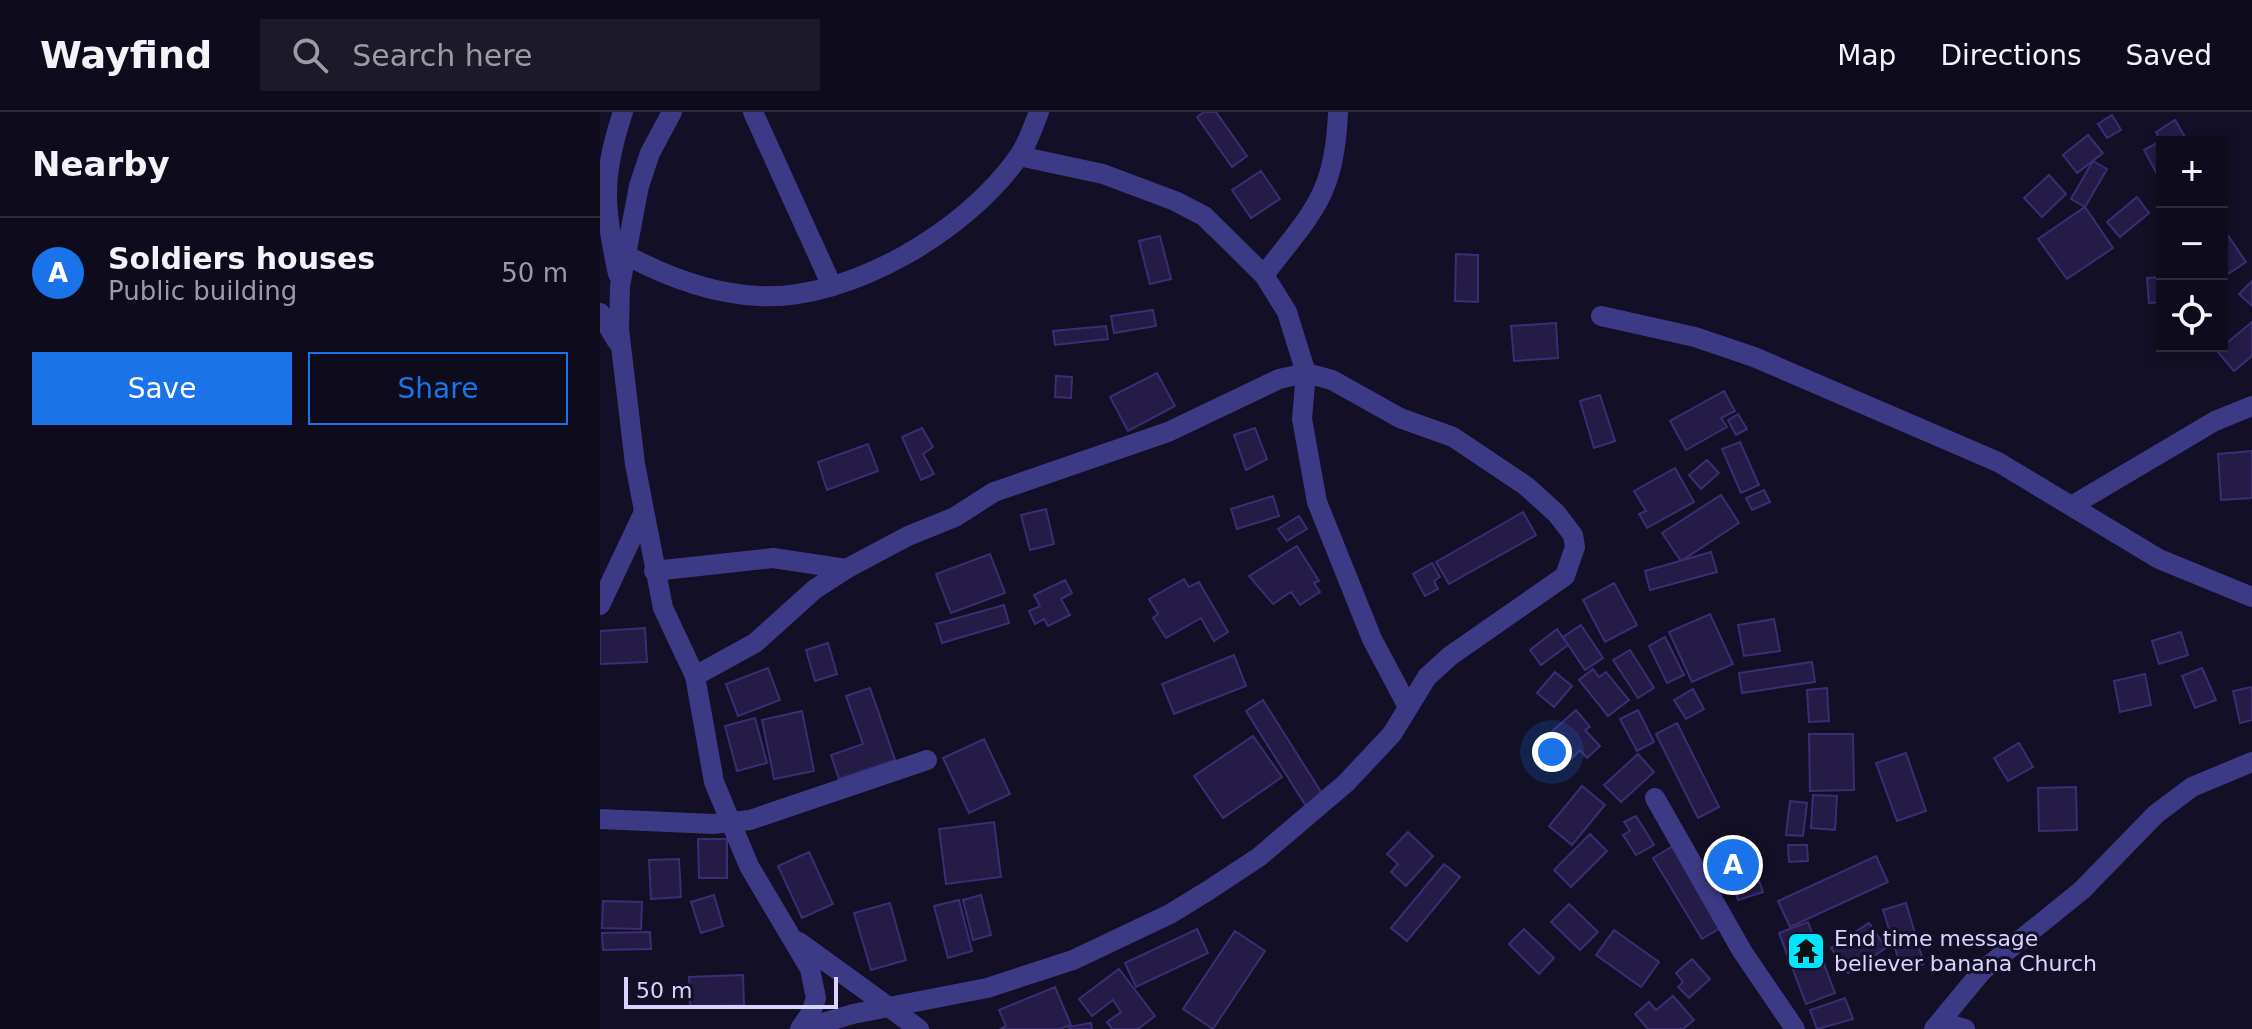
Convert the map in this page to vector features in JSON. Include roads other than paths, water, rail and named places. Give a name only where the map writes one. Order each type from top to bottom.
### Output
[{"type":"street","points":[[623,112],[605,180],[607,222],[620,286],[622,348],[643,514],[654,571],[663,608],[695,676],[707,753],[730,824],[767,901],[796,940],[810,969],[816,998],[801,1029]]},
{"type":"street","points":[[620,286],[639,186],[650,153],[672,112]]},
{"type":"street","points":[[753,112],[832,286]]},
{"type":"street","points":[[626,255],[658,273],[705,288],[759,296],[832,286],[906,255],[942,231],[994,186],[1019,156],[1039,112]]},
{"type":"street","points":[[1264,275],[1319,204],[1332,174],[1338,112]]},
{"type":"street","points":[[1019,156],[1103,174],[1175,201],[1204,216],[1264,275],[1287,312],[1306,373],[1302,419],[1317,502],[1372,639],[1407,705]]},
{"type":"street","points":[[600,313],[622,348]]},
{"type":"street","points":[[1601,316],[1695,337],[1754,357],[1998,462],[2159,559],[2252,597]]},
{"type":"street","points":[[695,676],[755,643],[815,589],[846,569],[908,536],[955,517],[994,492],[1156,437],[1279,379],[1306,373],[1332,380],[1400,418],[1453,437],[1526,486],[1556,513],[1573,535],[1575,547],[1565,576],[1450,656],[1427,677],[1392,734],[1313,814],[1259,857],[1183,906],[1073,960],[987,988],[801,1029]]},
{"type":"street","points":[[2073,505],[2215,421],[2252,406]]},
{"type":"street","points":[[600,605],[643,514]]},
{"type":"street","points":[[654,571],[773,558],[846,569]]},
{"type":"street","points":[[600,819],[730,824],[770,815],[927,760]]},
{"type":"street","points":[[1938,1026],[1982,971],[2082,890],[2156,814],[2192,787],[2252,762]]},
{"type":"street","points":[[2225,772],[2252,773]]},
{"type":"street","points":[[1655,798],[1742,951],[1795,1029]]},
{"type":"street","points":[[796,940],[919,1029]]},
{"type":"street","points":[[1938,1026],[1965,1029]]},
{"type":"place","name":"Soldiers houses","points":[[1733,865]]},
{"type":"place","name":"End time message believer banana Church","points":[[1806,951]]}]
